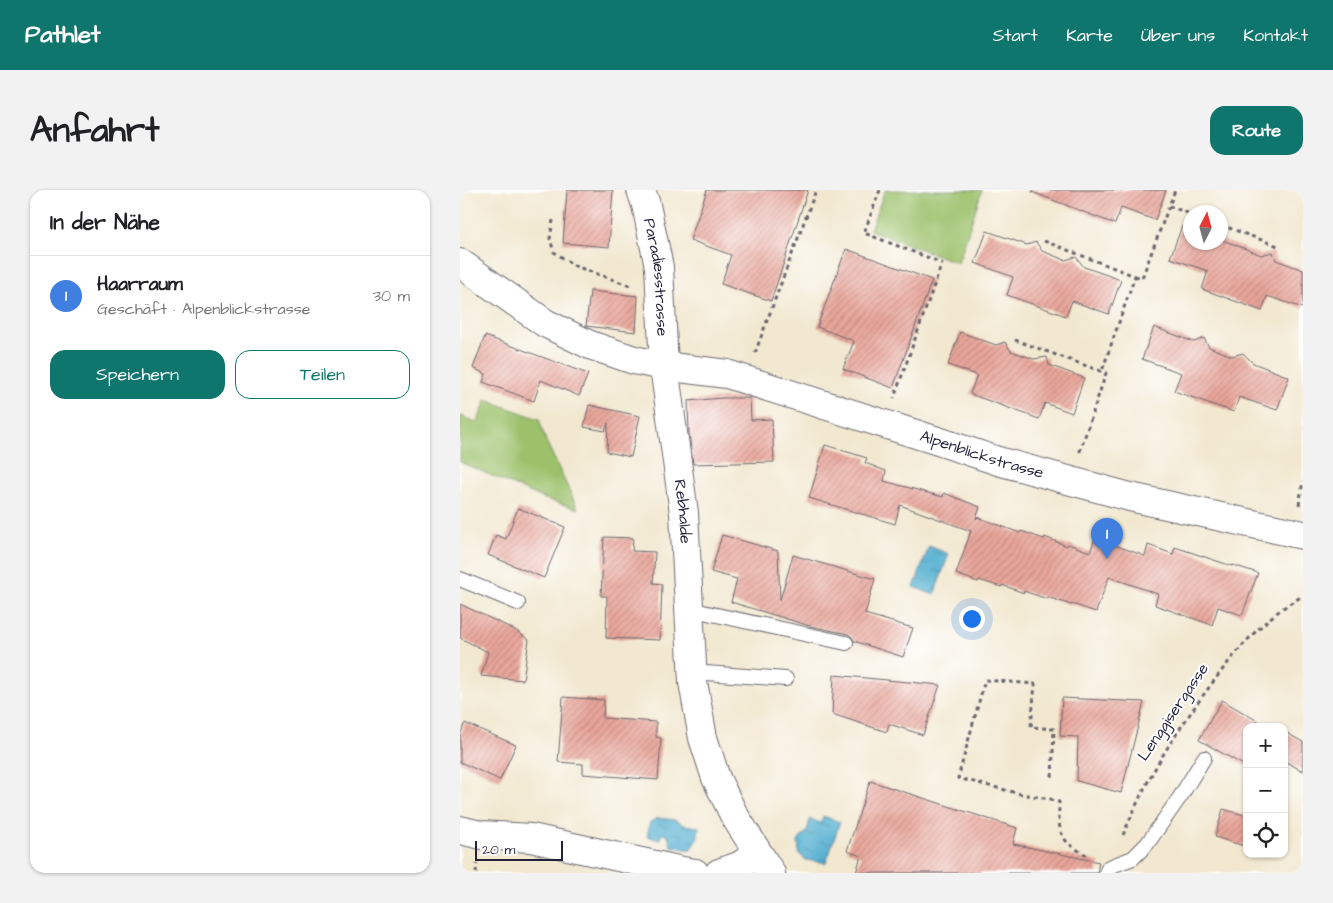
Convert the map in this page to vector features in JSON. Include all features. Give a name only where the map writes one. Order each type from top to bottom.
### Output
[{"type":"street","name":"Paradiesstrasse","points":[[641,190],[659,267],[664,366]]},
{"type":"street","points":[[460,263],[546,323],[590,345],[634,360],[664,366]]},
{"type":"street","name":"Alpenblickstrasse","points":[[664,366],[727,374],[998,461],[1130,497],[1303,535]]},
{"type":"street","name":"Rebhalde","points":[[664,366],[684,513],[692,672],[703,738],[716,778],[734,815],[764,863]]},
{"type":"street","points":[[460,830],[481,835],[532,838],[695,873]]},
{"type":"street","points":[[719,873],[739,866],[764,863]]},
{"type":"lane","points":[[460,579],[518,603]]},
{"type":"lane","points":[[689,610],[846,643]]},
{"type":"lane","points":[[692,672],[786,679]]},
{"type":"lane","points":[[1108,870],[1133,858],[1147,844],[1180,798],[1204,758]]},
{"type":"path","points":[[745,380],[816,190]]},
{"type":"path","points":[[880,190],[864,233],[942,262],[891,406]]},
{"type":"path","points":[[1044,241],[1142,278],[1175,190]]},
{"type":"path","points":[[1169,206],[1183,211]]},
{"type":"path","points":[[553,220],[550,239],[554,252],[575,266],[661,296]]},
{"type":"path","points":[[1228,228],[1278,246]]},
{"type":"path","points":[[1102,371],[1135,276]]},
{"type":"path","points":[[1015,340],[1106,372],[1070,481]]},
{"type":"path","points":[[1300,497],[1303,481]]},
{"type":"path","name":"Lenggisergasse","points":[[1108,870],[1146,784],[1191,711],[1236,652],[1257,629],[1293,601],[1303,596]]},
{"type":"path","points":[[1052,777],[1054,729],[1031,727],[1035,684],[985,680],[958,778],[1021,794],[1050,798],[1059,802],[1058,822],[1062,835],[1073,848],[1108,870]]},
{"type":"green space","points":[[885,190],[982,190],[958,263],[870,230]]},
{"type":"green space","points":[[486,400],[539,419],[546,441],[578,509],[545,499],[460,462],[460,415],[477,423]]},
{"type":"water","points":[[929,546],[949,554],[934,595],[914,587]]},
{"type":"water","points":[[823,816],[840,822],[826,863],[806,860],[799,854],[798,841],[807,831],[810,819],[821,823]]},
{"type":"water","points":[[658,818],[676,820],[684,825],[699,827],[698,838],[690,850],[671,846],[668,835],[662,834],[659,840],[647,836],[650,822]]},
{"type":"building","points":[[567,190],[613,190],[609,247],[563,243]]},
{"type":"building","points":[[707,190],[808,190],[771,301],[721,284],[731,255],[690,240]]},
{"type":"building","points":[[1033,190],[1166,190],[1155,220],[1121,208],[1115,224],[1032,192]]},
{"type":"building","points":[[1182,226],[1183,250],[1228,250],[1228,242],[1261,255],[1273,252],[1276,260],[1303,270],[1303,308],[1267,296],[1262,311],[1202,289],[1208,271],[1170,258]]},
{"type":"building","points":[[987,231],[1027,245],[1036,242],[1042,251],[1065,260],[1076,257],[1084,267],[1121,280],[1109,314],[1072,301],[1066,316],[1007,295],[1013,277],[975,263]]},
{"type":"building","points":[[846,249],[932,280],[893,388],[843,369],[854,341],[817,327]]},
{"type":"building","points":[[590,291],[638,296],[636,332],[586,326]]},
{"type":"building","points":[[1154,327],[1194,342],[1204,338],[1209,347],[1232,356],[1243,353],[1253,363],[1289,377],[1277,410],[1239,397],[1234,412],[1174,391],[1181,373],[1142,359]]},
{"type":"building","points":[[960,332],[996,345],[1005,342],[1011,351],[1034,359],[1047,357],[1049,365],[1084,378],[1072,413],[1045,403],[1039,419],[970,394],[977,375],[948,365]]},
{"type":"building","points":[[485,336],[588,374],[579,396],[541,380],[534,401],[483,382],[486,374],[473,368]]},
{"type":"building","points":[[750,398],[751,420],[772,419],[774,462],[693,464],[689,433],[688,401]]},
{"type":"building","points":[[589,405],[640,416],[631,457],[607,452],[608,423],[605,431],[584,427]]},
{"type":"building","points":[[825,445],[867,458],[865,463],[886,471],[884,481],[943,497],[944,493],[980,507],[976,519],[977,517],[1020,533],[1021,531],[1044,539],[1045,537],[1067,546],[1068,544],[1090,552],[1095,538],[1145,556],[1148,545],[1173,554],[1175,547],[1258,573],[1242,615],[1218,607],[1212,625],[1155,605],[1158,594],[1109,577],[1096,612],[1048,597],[1047,599],[1024,591],[1024,593],[1002,585],[1001,587],[979,580],[978,582],[956,574],[971,531],[900,505],[895,524],[809,498]]},
{"type":"building","points":[[518,508],[565,527],[544,578],[488,555],[496,535],[506,539]]},
{"type":"building","points":[[722,535],[778,551],[780,600],[793,555],[875,579],[865,614],[913,628],[903,657],[854,641],[848,634],[810,626],[731,602],[737,579],[711,572]]},
{"type":"building","points":[[604,537],[633,538],[632,551],[655,552],[653,583],[662,584],[660,640],[606,638],[607,596],[601,596]]},
{"type":"building","points":[[460,604],[515,630],[529,640],[523,680],[481,676],[488,652],[460,638]]},
{"type":"building","points":[[834,675],[940,685],[923,735],[889,724],[887,732],[832,714]]},
{"type":"building","points":[[563,697],[604,700],[603,718],[656,722],[656,737],[661,738],[658,780],[583,774],[583,764],[558,762]]},
{"type":"building","points":[[1062,698],[1144,702],[1121,793],[1077,781],[1078,737],[1060,736]]},
{"type":"building","points":[[1222,700],[1261,723],[1243,723],[1243,765],[1199,740]]},
{"type":"building","points":[[465,723],[516,745],[500,780],[460,762],[460,735]]},
{"type":"building","points":[[1288,734],[1303,742],[1303,771],[1288,763]]},
{"type":"building","points":[[870,781],[1017,828],[1013,844],[1099,862],[1097,873],[856,873],[861,856],[847,851]]},
{"type":"building","points":[[1223,809],[1243,815],[1243,846],[1215,837]]},
{"type":"place","name":"Haarraum","points":[[1107,559]]}]
